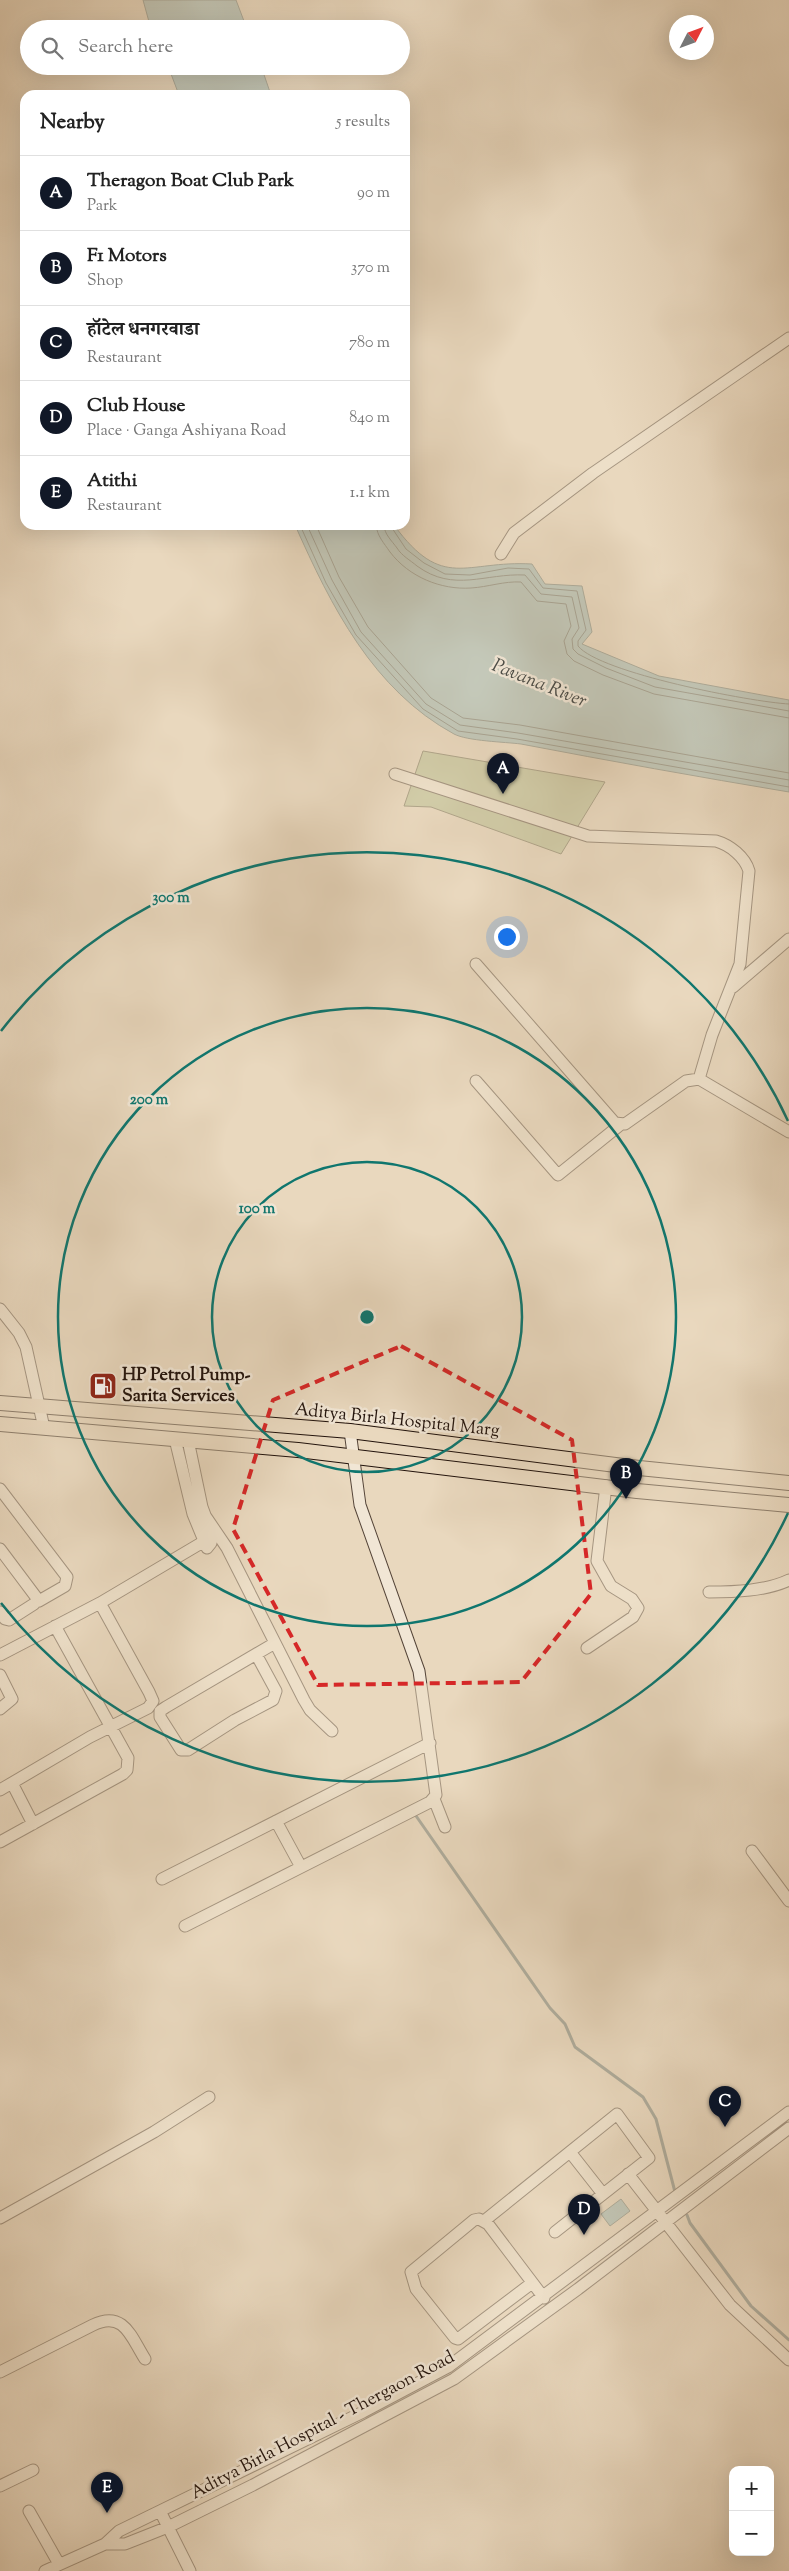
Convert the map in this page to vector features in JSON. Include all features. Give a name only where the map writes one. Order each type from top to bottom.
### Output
[{"type":"main road","name":"Aditya Birla Hospital Marg","points":[[0,1403],[350,1432],[639,1468],[789,1483]]},
{"type":"main road","points":[[0,1424],[355,1457],[638,1491],[789,1505]]},
{"type":"main road","points":[[478,1472],[480,1448]]},
{"type":"main road","points":[[638,1491],[639,1468]]},
{"type":"street","points":[[501,554],[514,533],[593,473],[789,338]]},
{"type":"street","points":[[395,774],[588,836],[723,843],[742,859],[749,871],[740,964],[712,1034],[699,1079]]},
{"type":"street","points":[[731,988],[789,938]]},
{"type":"street","points":[[476,964],[615,1123],[620,1125]]},
{"type":"street","points":[[476,1081],[558,1175],[620,1125],[630,1122],[686,1081],[699,1079],[789,1132]]},
{"type":"street","points":[[0,1310],[19,1333],[26,1347],[44,1428]]},
{"type":"street","points":[[350,1432],[355,1457],[360,1505],[419,1671],[436,1790],[434,1799],[445,1827]]},
{"type":"street","points":[[0,1655],[100,1603],[203,1542],[207,1548],[211,1543],[212,1534],[200,1518],[181,1440]]},
{"type":"street","points":[[587,1648],[633,1617],[638,1608],[632,1599],[611,1586],[597,1561],[606,1486]]},
{"type":"street","points":[[0,1489],[67,1577],[68,1581],[58,1590],[39,1600],[0,1549]]},
{"type":"street","points":[[200,1518],[227,1548],[310,1710],[332,1731]]},
{"type":"street","points":[[709,1592],[739,1591],[781,1584],[789,1580]]},
{"type":"street","points":[[0,1790],[110,1726],[148,1708],[153,1701],[100,1603]]},
{"type":"street","points":[[0,1612],[5,1619],[9,1620],[34,1604]]},
{"type":"street","points":[[0,1842],[127,1770],[128,1758],[55,1626]]},
{"type":"street","points":[[256,1654],[276,1690],[273,1700],[234,1720],[188,1750],[181,1750],[160,1717],[160,1711],[256,1654],[275,1644]]},
{"type":"street","points":[[0,1674],[12,1699],[0,1709]]},
{"type":"street","points":[[162,1878],[430,1743]]},
{"type":"street","points":[[12,1783],[34,1824]]},
{"type":"street","points":[[185,1926],[434,1799]]},
{"type":"street","points":[[276,1821],[301,1867]]},
{"type":"street","points":[[752,1852],[789,1901]]},
{"type":"street","points":[[0,2218],[154,2132],[209,2097]]},
{"type":"street","points":[[106,2544],[119,2531],[363,2412],[448,2367],[544,2298],[789,2112]]},
{"type":"street","points":[[532,2282],[458,2339],[455,2338],[416,2289],[412,2272],[474,2220],[484,2221],[617,2114],[649,2158],[555,2232]]},
{"type":"street","name":"Aditya Birla Hospital - Thergaon Road","points":[[44,2571],[106,2544],[125,2544],[168,2527],[254,2485],[454,2379],[666,2223],[789,2128]]},
{"type":"street","points":[[570,2152],[603,2194]]},
{"type":"street","points":[[628,2174],[730,2305],[789,2360]]},
{"type":"street","points":[[484,2221],[544,2298]]},
{"type":"street","points":[[0,2372],[93,2325],[108,2320],[117,2320],[124,2326],[145,2359]]},
{"type":"street","points":[[0,2486],[32,2470]]},
{"type":"street","points":[[29,2511],[59,2564]]},
{"type":"street","points":[[160,2511],[190,2571]]},
{"type":"highlighted area","points":[[401,1346],[572,1440],[591,1594],[521,1682],[318,1685],[233,1529],[273,1400]]},
{"type":"green space","points":[[423,751],[605,782],[561,854],[431,807],[404,806]]},
{"type":"water","points":[[143,0],[236,0],[244,20],[149,20]]},
{"type":"water","points":[[171,75],[264,75],[269,90],[177,90]]},
{"type":"water","name":"Pavana River","points":[[297,530],[398,530],[411,546],[427,559],[442,566],[472,568],[509,564],[532,564],[545,584],[582,586],[592,632],[582,644],[659,676],[789,700],[789,792],[521,744],[486,741],[454,734],[425,716],[400,694],[378,670],[340,615]]},
{"type":"water","points":[[621,2199],[630,2211],[610,2226],[601,2214]]},
{"type":"waterway","points":[[414,1813],[550,2008],[565,2024],[575,2047],[643,2097],[656,2119],[675,2192]]},
{"type":"waterway","points":[[687,2215],[690,2223],[751,2306],[789,2340]]},
{"type":"place","name":"Theragon Boat Club Park","points":[[503,794]]},
{"type":"place","name":"HP Petrol Pump- Sarita Services","points":[[103,1386]]},
{"type":"place","name":"F1 Motors","points":[[626,1499]]},
{"type":"place","name":"हॉटेल धनगरवाडा","points":[[725,2127]]},
{"type":"place","name":"Club House","points":[[584,2235]]},
{"type":"place","name":"Atithi","points":[[107,2513]]}]
